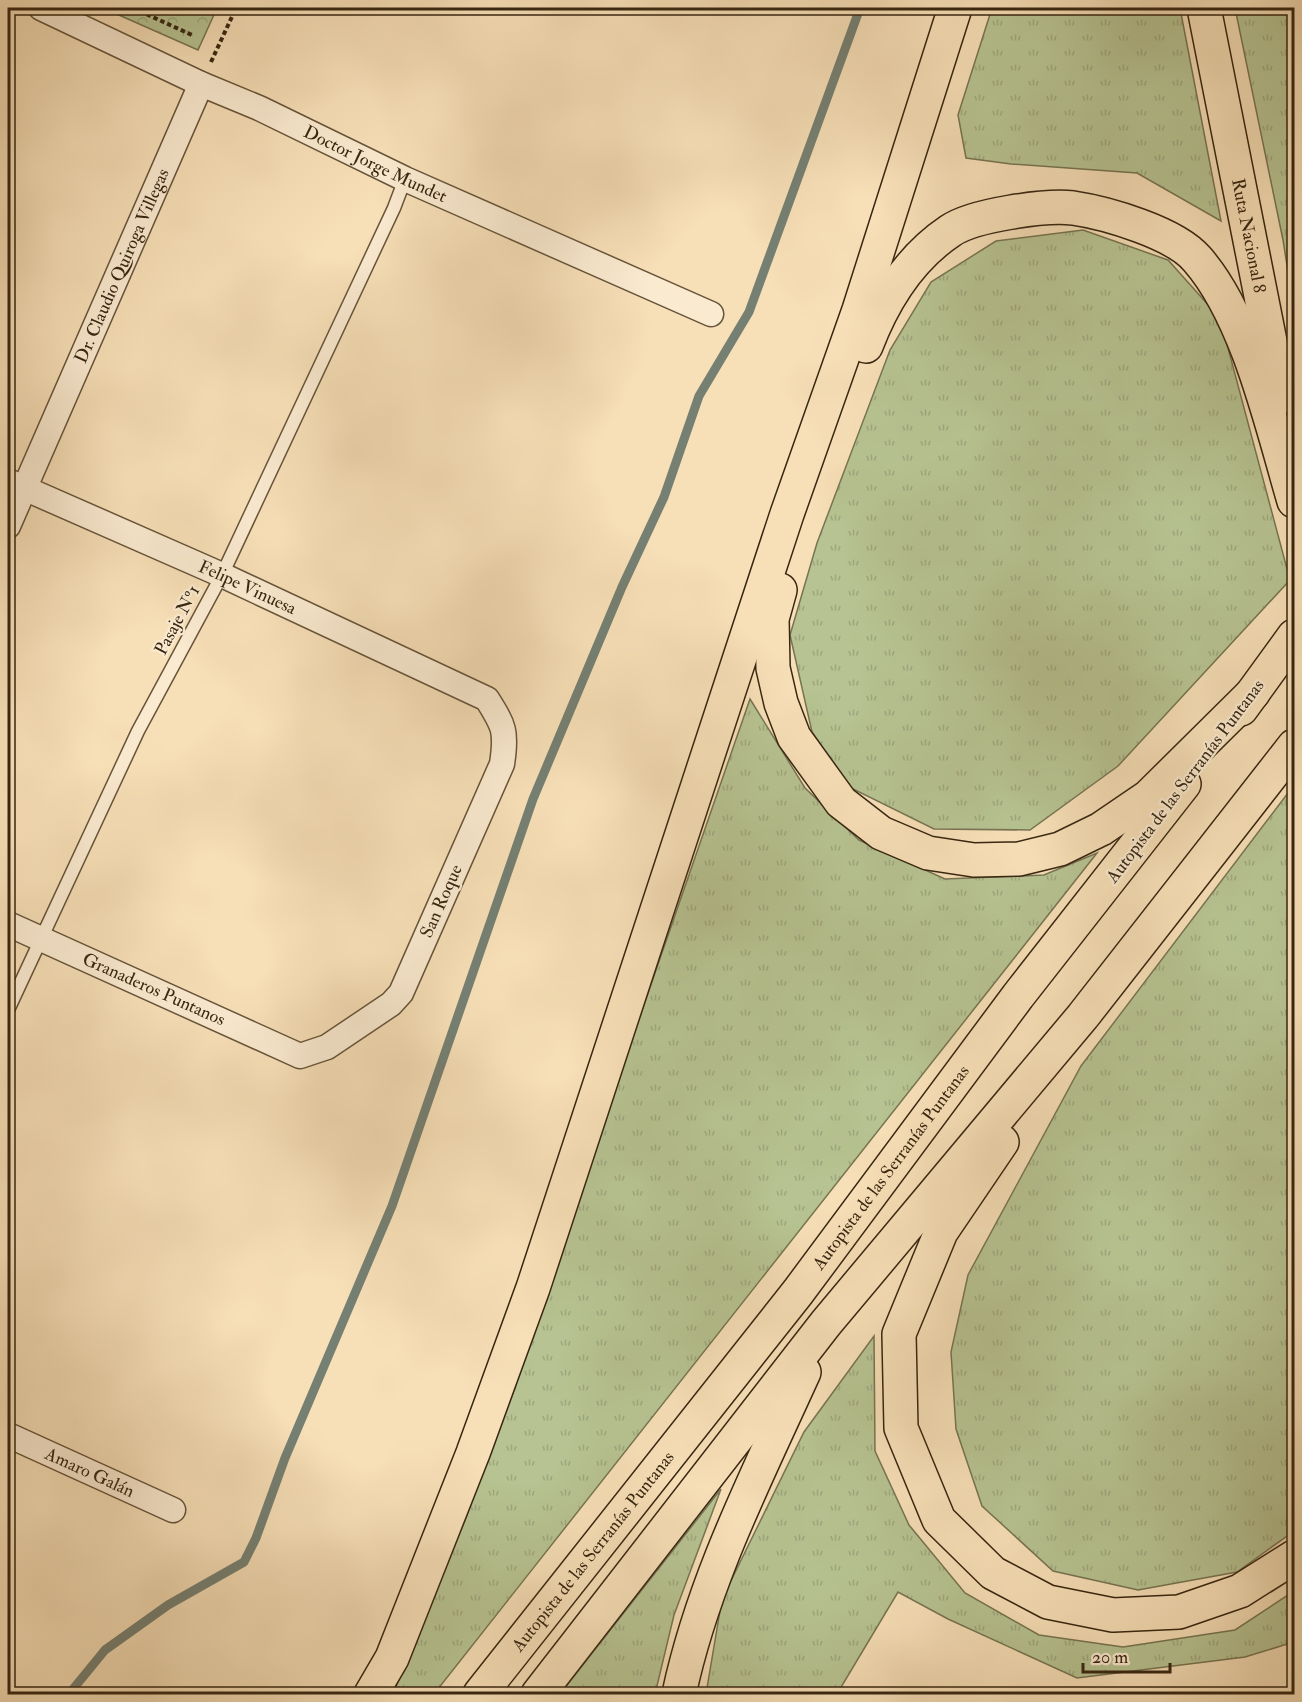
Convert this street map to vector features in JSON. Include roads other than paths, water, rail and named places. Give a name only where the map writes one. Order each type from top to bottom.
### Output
[{"type":"highway","points":[[371,1695],[392,1658],[473,1454],[533,1288],[787,514],[859,310],[955,8]]},
{"type":"highway","name":"Ruta Nacional 8","points":[[1204,8],[1294,464]]},
{"type":"highway","points":[[1253,693],[1148,797],[1101,829],[1060,849],[1019,858],[974,860],[928,853],[882,833],[841,802],[794,737],[781,703],[773,668],[772,618],[792,547],[877,318],[913,263],[952,229],[972,220],[1012,212],[1071,208],[1104,214],[1138,225],[1169,239],[1196,257],[1216,283],[1235,318],[1261,390],[1294,501]]},
{"type":"highway","name":"Autopista de las Serranías Puntanas","points":[[480,1695],[798,1292],[1018,996],[1141,840],[1253,693],[1288,643]]},
{"type":"highway","points":[[538,1695],[826,1323],[1083,1016],[1294,747]]},
{"type":"highway","points":[[1083,1016],[941,1232],[899,1334],[901,1428],[939,1520],[993,1573],[1048,1602],[1113,1615],[1179,1612],[1240,1591],[1294,1557]]},
{"type":"highway","points":[[679,1695],[688,1652],[716,1568],[826,1323]]},
{"type":"street","name":"Doctor Jorge Mundet","points":[[41,8],[201,84],[259,108],[405,179],[711,314]]},
{"type":"street","name":"Dr. Claudio Quiroga Villegas","points":[[8,526],[16,485],[201,84]]},
{"type":"street","name":"Felipe Vinuesa","points":[[16,485],[222,575],[487,699]]},
{"type":"street","name":"San Roque","points":[[300,1056],[327,1047],[391,1004],[401,993],[502,764],[505,744],[504,726],[487,699]]},
{"type":"street","name":"Granaderos Puntanos","points":[[8,924],[300,1056]]},
{"type":"street","name":"Amaro Galán","points":[[8,1435],[173,1510]]},
{"type":"lane","name":"Pasaje Nº1","points":[[8,1010],[138,731],[222,575],[389,219],[405,179]]},
{"type":"waterway","points":[[69,1694],[105,1650],[168,1605],[244,1562],[256,1538],[285,1458],[392,1206],[533,799],[622,587],[664,497],[699,396],[749,312],[860,8]]}]
